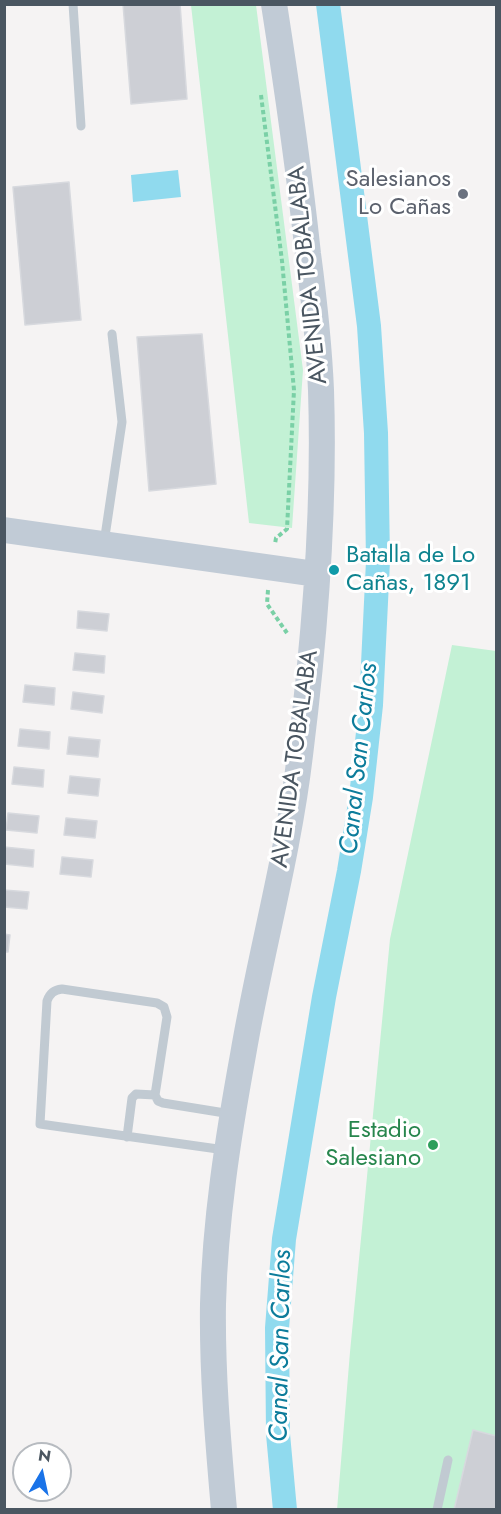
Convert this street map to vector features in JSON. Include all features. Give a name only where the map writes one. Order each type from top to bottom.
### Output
[{"type":"street","name":"AVENIDA TOBALABA","points":[[224,1509],[215,1400],[213,1311],[215,1266],[227,1150],[254,993],[276,898],[293,806],[305,715],[316,574],[322,420],[318,342],[295,139],[274,4]]},
{"type":"street","points":[[4,530],[316,574]]},
{"type":"lane","points":[[73,4],[81,126]]},
{"type":"lane","points":[[104,544],[122,422],[112,334]]},
{"type":"lane","points":[[155,1095],[167,1017],[164,1007],[157,1003],[62,989],[49,995],[40,1124],[227,1150]]},
{"type":"lane","points":[[127,1137],[132,1098],[136,1094],[155,1095],[163,1103],[233,1114]]},
{"type":"lane","points":[[437,1509],[448,1460]]},
{"type":"path","points":[[260,84],[282,261],[294,390],[287,529],[276,538],[267,604],[287,630],[289,641]]},
{"type":"green space","points":[[191,5],[256,5],[303,370],[292,528],[249,523]]},
{"type":"green space","name":"Estadio Salesiano","points":[[452,645],[496,651],[496,1509],[337,1510],[390,939]]},
{"type":"water","points":[[178,170],[181,197],[133,202],[131,175]]},
{"type":"building","points":[[123,4],[180,4],[187,99],[131,104]]},
{"type":"building","points":[[69,182],[81,320],[25,325],[13,187]]},
{"type":"building","points":[[202,334],[216,484],[149,491],[137,337]]},
{"type":"building","points":[[78,611],[109,614],[107,631],[77,628]]},
{"type":"building","points":[[75,653],[105,656],[104,673],[73,670]]},
{"type":"building","points":[[25,685],[55,688],[54,705],[23,702]]},
{"type":"building","points":[[73,692],[104,696],[102,713],[71,709]]},
{"type":"building","points":[[20,729],[50,732],[49,749],[18,746]]},
{"type":"building","points":[[69,737],[100,740],[98,757],[67,754]]},
{"type":"building","points":[[14,767],[44,770],[43,787],[12,784]]},
{"type":"building","points":[[70,776],[100,779],[98,796],[68,793]]},
{"type":"building","points":[[8,813],[39,816],[37,833],[6,830]]},
{"type":"building","points":[[66,818],[97,821],[95,838],[64,835]]},
{"type":"building","points":[[4,847],[34,850],[33,867],[4,864]]},
{"type":"building","points":[[62,857],[93,860],[91,877],[60,874]]},
{"type":"building","points":[[4,890],[29,892],[27,909],[4,907]]},
{"type":"building","points":[[4,934],[10,935],[8,952],[4,952]]},
{"type":"building","points":[[473,1430],[496,1436],[496,1510],[454,1510]]},
{"type":"waterway","name":"Canal San Carlos","points":[[285,1510],[278,1434],[277,1328],[284,1239],[324,997],[361,797],[371,705],[378,561],[376,433],[369,326],[328,4]]},
{"type":"place","name":"Salesianos Lo Cañas","points":[[463,194]]},
{"type":"place","name":"Batalla de Lo Cañas, 1891","points":[[334,570]]},
{"type":"place","name":"Estadio Salesiano","points":[[433,1145]]}]
